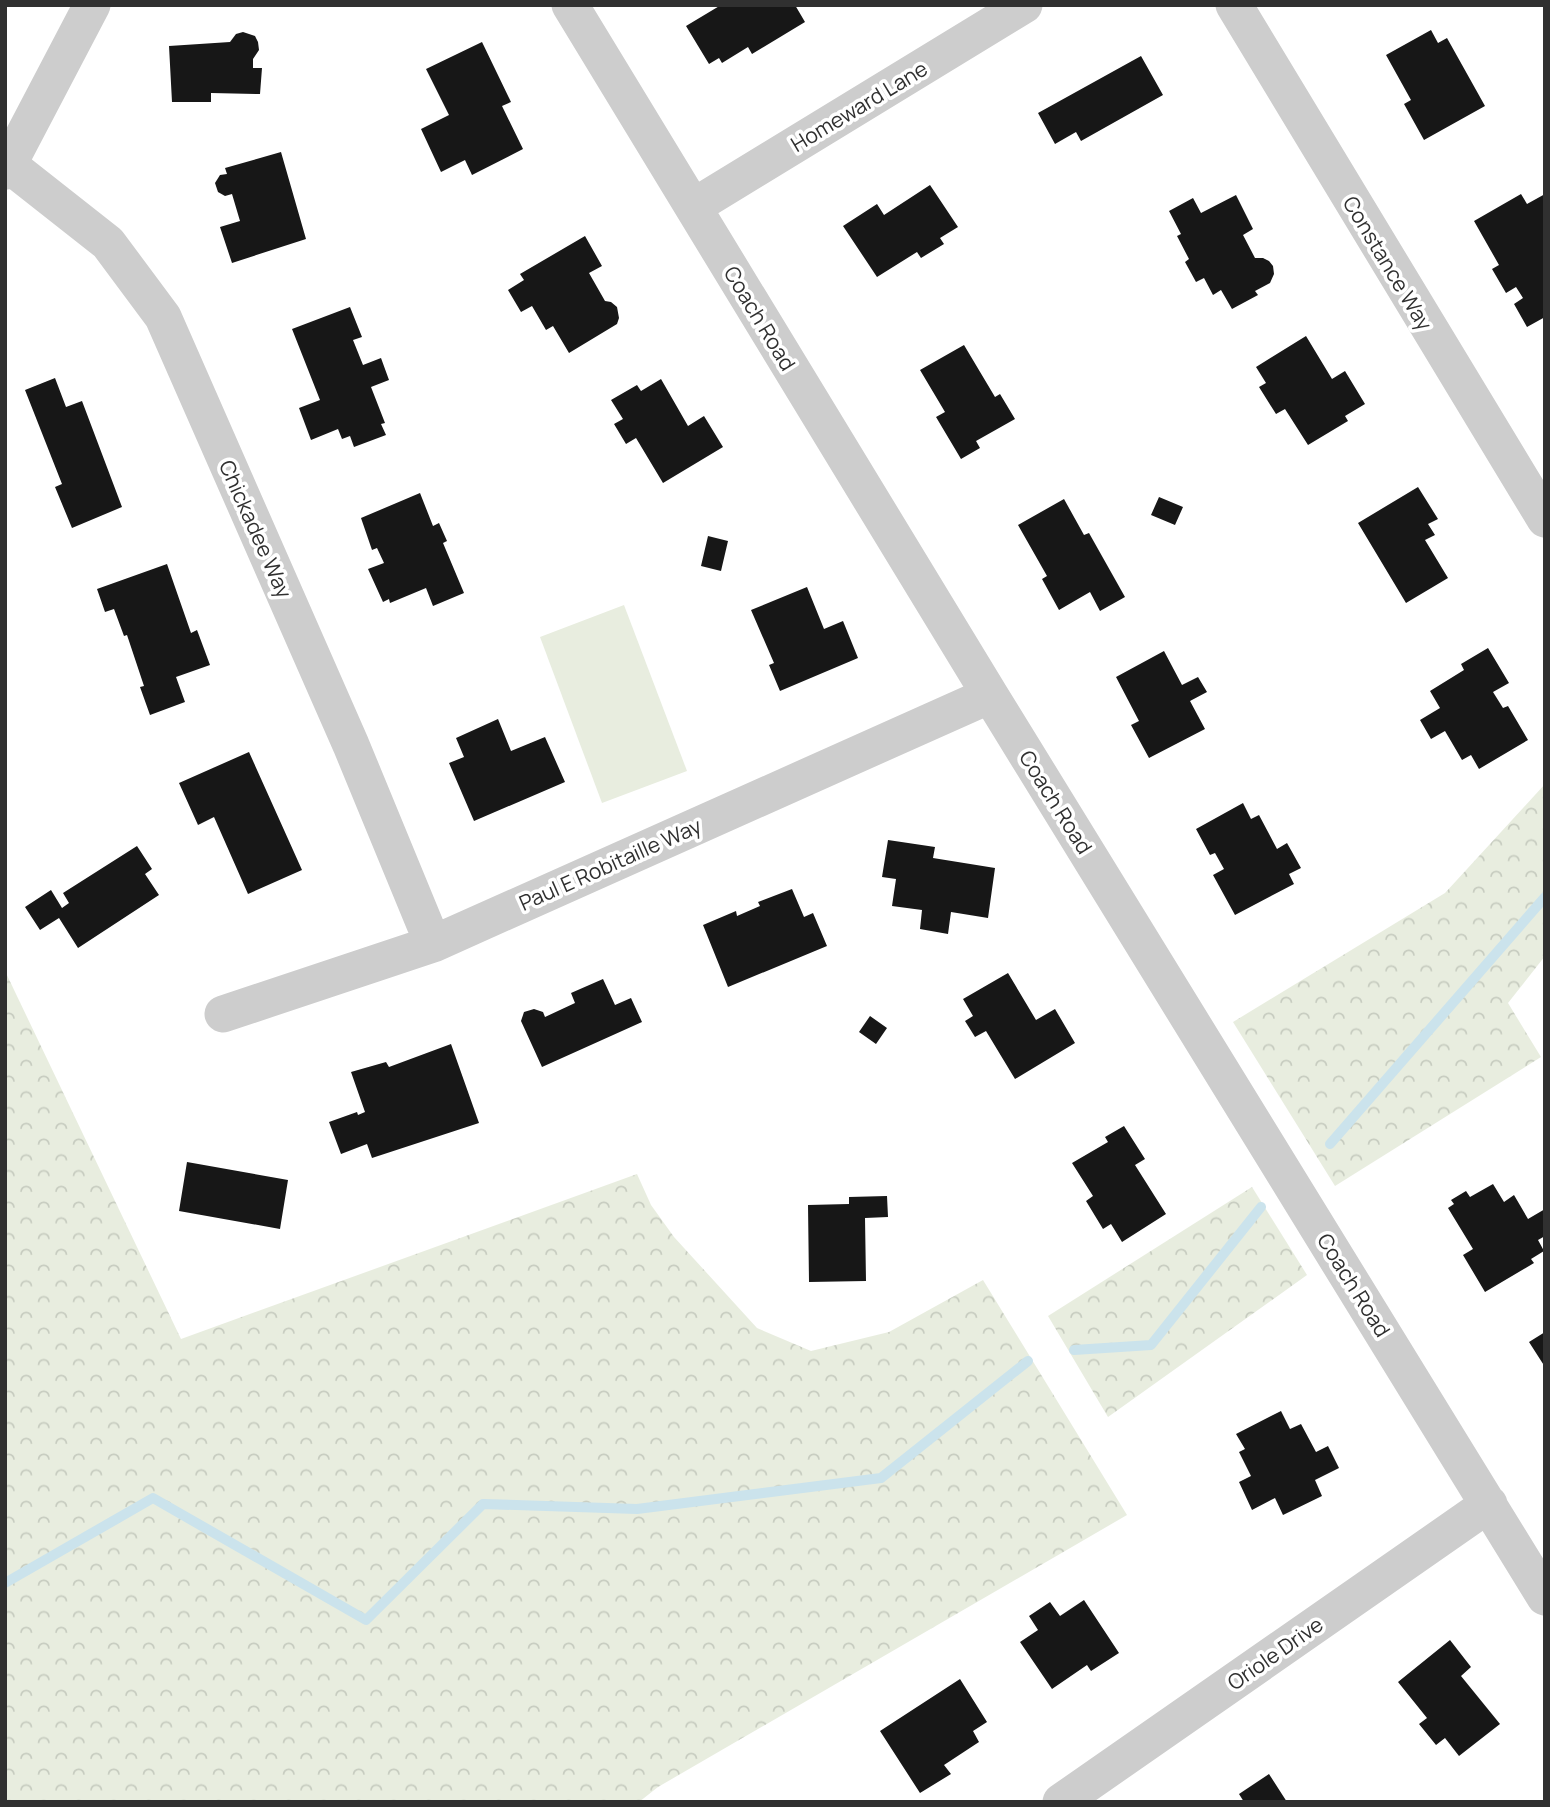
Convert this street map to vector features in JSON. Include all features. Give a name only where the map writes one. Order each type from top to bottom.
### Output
[{"type":"street","points":[[7,168],[92,5]]},
{"type":"street","name":"Coach Road","points":[[570,5],[990,695],[1545,1597]]},
{"type":"street","name":"Homeward Lane","points":[[693,207],[1024,5]]},
{"type":"street","name":"Constance Way","points":[[1234,5],[1545,519]]},
{"type":"street","name":"Chickadee Way","points":[[7,168],[108,243],[163,317],[351,745],[433,944]]},
{"type":"street","name":"Paul E Robitaille Way","points":[[223,1014],[433,944],[990,695]]},
{"type":"street","name":"Oriole Drive","points":[[1060,1802],[1489,1504]]},
{"type":"green space","points":[[624,605],[687,771],[602,803],[540,637]]},
{"type":"green space","points":[[1545,784],[1545,956],[1508,1003],[1541,1057],[1335,1186],[1233,1022],[1445,893]]},
{"type":"green space","points":[[5,971],[181,1339],[637,1174],[651,1205],[674,1237],[757,1328],[811,1351],[889,1332],[983,1280],[1127,1515],[658,1787],[639,1802],[5,1802]]},
{"type":"green space","points":[[1252,1187],[1307,1275],[1108,1417],[1048,1316]]},
{"type":"building","points":[[721,5],[795,5],[805,22],[752,54],[748,47],[722,63],[719,58],[709,64],[686,26]]},
{"type":"building","points":[[1431,30],[1438,43],[1447,38],[1485,106],[1424,140],[1404,104],[1411,100],[1386,55]]},
{"type":"building","points":[[243,32],[255,36],[258,42],[259,50],[253,59],[253,68],[262,68],[260,94],[211,93],[211,102],[172,102],[169,46],[230,42],[236,34]]},
{"type":"building","points":[[482,42],[511,102],[502,106],[523,149],[472,175],[465,160],[441,172],[421,129],[449,115],[426,69]]},
{"type":"building","points":[[1141,56],[1163,95],[1081,141],[1076,132],[1055,144],[1038,113]]},
{"type":"building","points":[[281,152],[306,239],[232,263],[220,227],[240,221],[232,194],[225,196],[218,192],[215,183],[220,175],[227,174],[225,168]]},
{"type":"building","points":[[930,185],[958,227],[940,238],[944,244],[921,258],[917,252],[877,277],[843,226],[877,204],[884,215]]},
{"type":"building","points":[[1521,194],[1527,204],[1545,194],[1545,317],[1527,327],[1514,304],[1523,298],[1516,287],[1506,293],[1492,269],[1499,265],[1474,221]]},
{"type":"building","points":[[1236,195],[1253,229],[1243,235],[1255,258],[1269,261],[1274,274],[1270,283],[1255,291],[1258,295],[1232,309],[1221,290],[1213,295],[1204,278],[1196,282],[1185,262],[1189,259],[1177,236],[1181,234],[1169,211],[1193,198],[1201,213]]},
{"type":"building","points":[[585,236],[602,266],[589,273],[605,301],[617,307],[619,318],[617,324],[569,353],[553,326],[546,330],[532,306],[521,312],[508,290],[524,280],[520,274]]},
{"type":"building","points":[[350,307],[362,337],[353,340],[363,365],[381,358],[389,380],[371,387],[385,423],[381,424],[386,435],[354,447],[350,436],[342,439],[338,429],[311,440],[299,408],[320,400],[292,329]]},
{"type":"building","points":[[1306,336],[1332,379],[1345,371],[1365,404],[1345,416],[1348,421],[1308,445],[1285,409],[1276,414],[1259,387],[1266,383],[1256,367]]},
{"type":"building","points":[[964,345],[995,397],[1000,394],[1015,419],[976,441],[980,448],[961,459],[936,417],[945,412],[920,370]]},
{"type":"building","points":[[55,378],[66,407],[82,401],[122,507],[72,528],[55,487],[62,484],[25,390]]},
{"type":"building","points":[[661,379],[688,426],[704,416],[723,447],[663,483],[636,438],[626,444],[614,424],[623,419],[611,400],[637,385],[641,391]]},
{"type":"building","points":[[1418,487],[1438,519],[1428,524],[1435,535],[1425,540],[1448,578],[1406,603],[1358,523]]},
{"type":"building","points":[[420,493],[433,526],[439,523],[447,541],[443,543],[464,593],[433,606],[426,588],[390,603],[389,599],[383,602],[368,569],[384,563],[377,548],[372,550],[361,518]]},
{"type":"building","points":[[1159,497],[1183,507],[1175,525],[1151,515]]},
{"type":"building","points":[[1064,499],[1084,535],[1089,533],[1125,597],[1100,611],[1090,592],[1059,610],[1042,579],[1047,576],[1018,525]]},
{"type":"building","points":[[708,536],[728,541],[721,571],[701,566]]},
{"type":"building","points":[[167,564],[191,633],[197,630],[210,665],[176,677],[185,702],[150,715],[140,687],[144,686],[127,635],[124,636],[114,609],[105,612],[97,589]]},
{"type":"building","points":[[807,587],[824,629],[843,621],[858,658],[780,691],[769,665],[774,663],[751,610]]},
{"type":"building","points":[[1488,648],[1509,683],[1493,692],[1503,708],[1508,706],[1528,740],[1479,769],[1471,755],[1462,760],[1445,731],[1431,739],[1420,720],[1440,708],[1430,691],[1464,670],[1461,664]]},
{"type":"building","points":[[1164,651],[1182,685],[1198,677],[1207,692],[1190,701],[1205,729],[1149,758],[1131,725],[1139,721],[1116,677]]},
{"type":"building","points":[[498,719],[511,751],[545,737],[565,782],[474,821],[449,763],[464,757],[456,738]]},
{"type":"building","points":[[249,752],[302,870],[248,894],[214,817],[198,825],[179,783]]},
{"type":"building","points":[[1243,803],[1251,819],[1259,815],[1277,849],[1287,843],[1301,868],[1289,874],[1294,884],[1235,915],[1213,875],[1224,869],[1215,853],[1210,855],[1196,829]]},
{"type":"building","points":[[888,840],[935,847],[933,858],[995,868],[988,918],[951,912],[948,934],[920,929],[922,910],[892,906],[896,879],[882,877]]},
{"type":"building","points":[[137,846],[152,869],[145,874],[159,895],[78,948],[59,918],[40,930],[25,907],[51,890],[62,908],[69,903],[63,893]]},
{"type":"building","points":[[792,889],[804,917],[813,913],[827,946],[728,987],[703,925],[736,911],[737,916],[760,906],[758,902]]},
{"type":"building","points":[[1008,973],[1036,1020],[1055,1009],[1075,1043],[1015,1079],[986,1031],[975,1037],[965,1021],[973,1016],[963,999]]},
{"type":"building","points":[[603,979],[615,1005],[631,998],[642,1022],[542,1067],[521,1021],[524,1012],[534,1009],[543,1012],[545,1017],[575,1003],[571,993]]},
{"type":"building","points":[[870,1016],[887,1028],[876,1044],[859,1032]]},
{"type":"building","points":[[451,1044],[479,1123],[372,1158],[367,1144],[341,1154],[329,1122],[357,1112],[358,1115],[365,1112],[351,1072],[386,1062],[389,1067]]},
{"type":"building","points":[[1124,1126],[1145,1159],[1135,1165],[1166,1214],[1122,1242],[1111,1224],[1103,1229],[1086,1201],[1093,1196],[1072,1163],[1108,1142],[1105,1137]]},
{"type":"building","points":[[187,1162],[288,1180],[280,1229],[179,1211]]},
{"type":"building","points":[[1493,1184],[1504,1202],[1514,1195],[1528,1219],[1545,1209],[1545,1236],[1538,1240],[1544,1251],[1531,1259],[1534,1263],[1485,1292],[1463,1255],[1473,1249],[1448,1208],[1454,1204],[1451,1200],[1466,1191],[1470,1197]]},
{"type":"building","points":[[887,1196],[888,1217],[865,1218],[866,1281],[809,1282],[808,1205],[849,1204],[849,1197]]},
{"type":"building","points":[[1545,1332],[1545,1367],[1529,1342]]},
{"type":"building","points":[[1281,1411],[1290,1429],[1301,1424],[1316,1452],[1328,1446],[1339,1468],[1315,1480],[1322,1496],[1283,1515],[1275,1498],[1252,1510],[1239,1482],[1251,1476],[1239,1452],[1245,1449],[1236,1434]]},
{"type":"building","points":[[1084,1600],[1119,1653],[1091,1671],[1087,1665],[1052,1689],[1020,1642],[1038,1630],[1029,1616],[1050,1602],[1060,1616]]},
{"type":"building","points":[[1450,1640],[1471,1667],[1461,1676],[1500,1724],[1459,1756],[1445,1738],[1436,1745],[1419,1724],[1427,1718],[1398,1682]]},
{"type":"building","points":[[960,1679],[987,1722],[973,1731],[979,1742],[944,1765],[951,1774],[920,1793],[880,1731]]},
{"type":"building","points":[[1269,1774],[1287,1802],[1244,1802],[1239,1794]]},
{"type":"waterway","points":[[1330,1144],[1545,897]]},
{"type":"waterway","points":[[1074,1350],[1151,1345],[1261,1207]]},
{"type":"waterway","points":[[5,1583],[153,1498],[366,1620],[483,1504],[637,1509],[881,1478],[1028,1361]]}]
